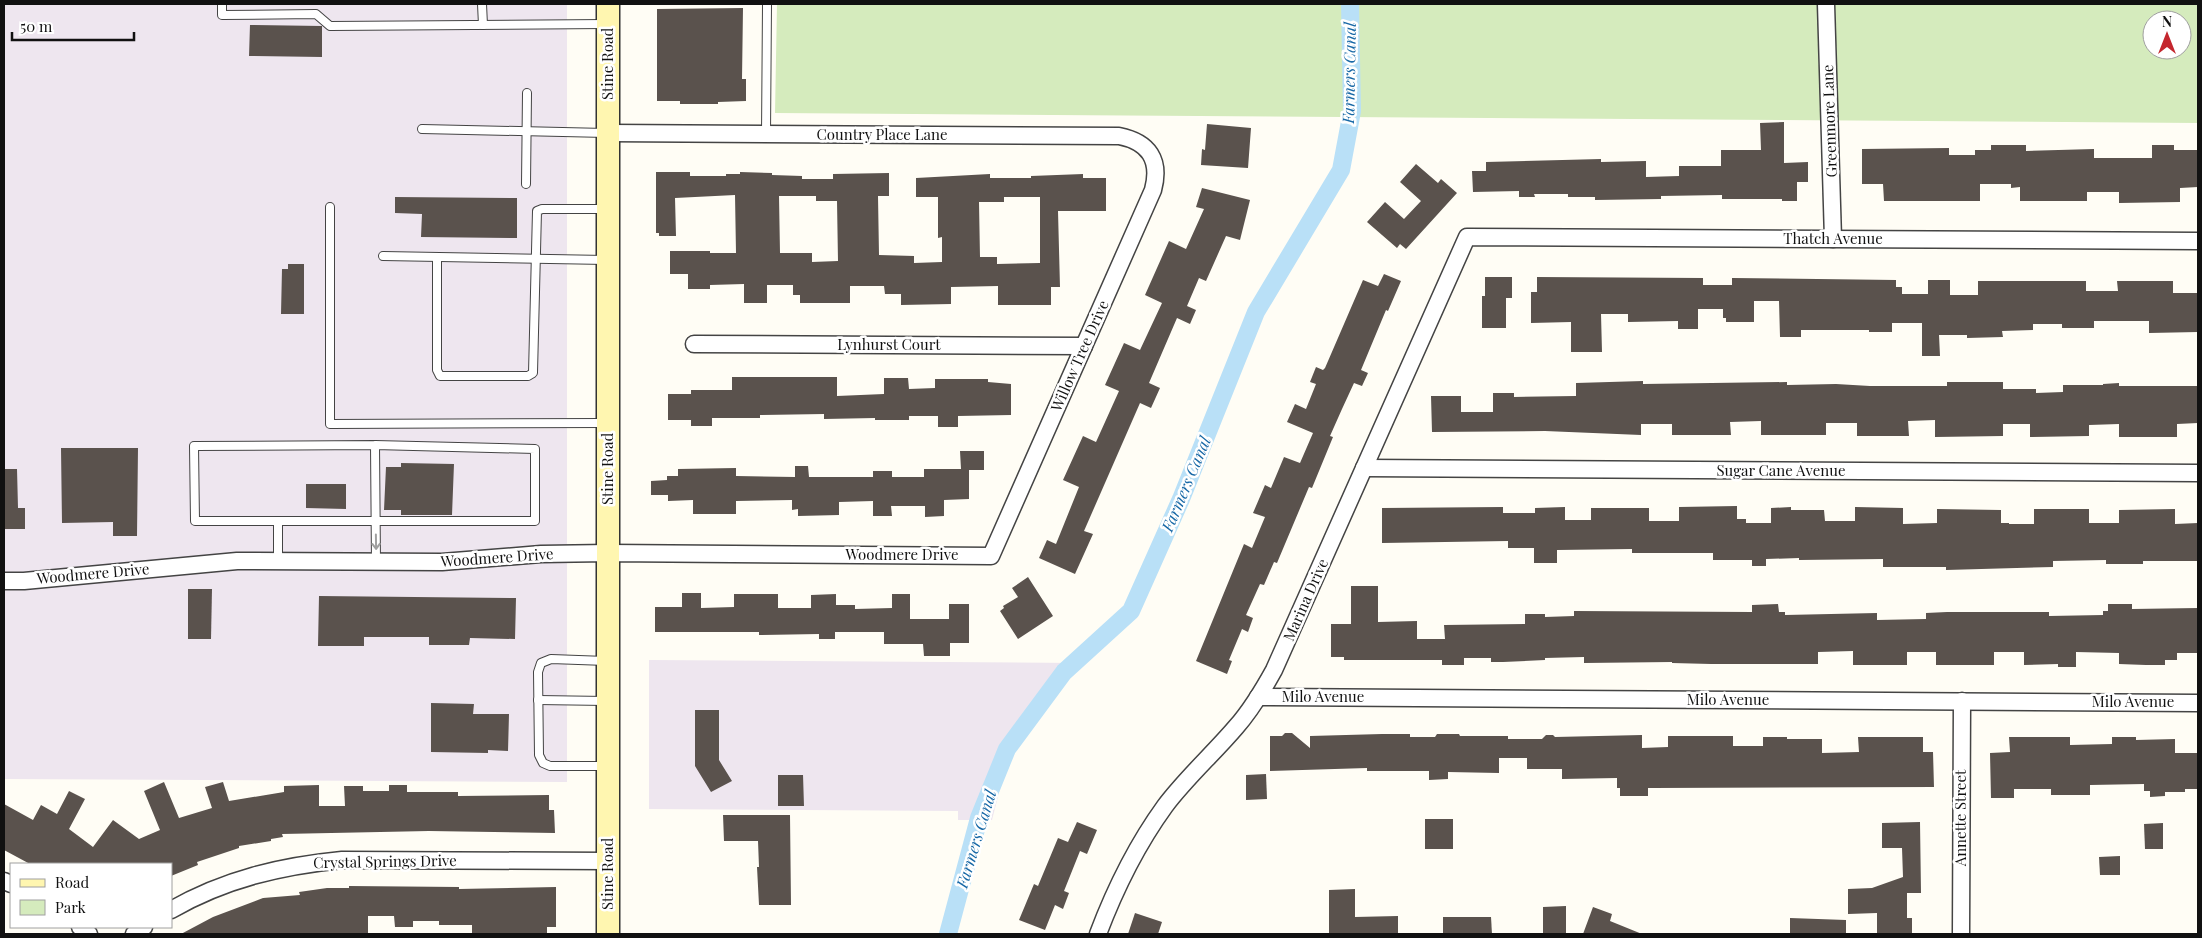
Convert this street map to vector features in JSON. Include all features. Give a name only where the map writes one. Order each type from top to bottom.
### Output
[{"type":"main road","name":"Stine Road","points":[[608,14],[608,934]]},
{"type":"street","name":"Greenmore Lane","points":[[1826,4],[1833,239]]},
{"type":"street","name":"Country Place Lane","points":[[608,134],[1118,136],[1131,139],[1142,145],[1150,154]]},
{"type":"street","name":"Willow Tree Drive","points":[[991,556],[1153,190],[1156,178],[1155,165],[1150,154]]},
{"type":"street","name":"Thatch Avenue","points":[[1467,237],[2198,241]]},
{"type":"street","name":"Marina Drive","points":[[1098,934],[1124,872],[1160,814],[1190,776],[1236,727],[1258,697],[1274,670],[1467,237]]},
{"type":"street","name":"Lynhurst Court","points":[[694,344],[1084,346]]},
{"type":"street","name":"Sugar Cane Avenue","points":[[1364,468],[2198,473]]},
{"type":"street","name":"Woodmere Drive","points":[[4,581],[24,581],[237,561],[442,562],[541,554],[991,556]]},
{"type":"street","name":"Milo Avenue","points":[[1258,697],[2198,703]]},
{"type":"street","name":"Annette Street","points":[[1961,934],[1962,701]]},
{"type":"street","name":"Crystal Springs Drive","points":[[172,910],[226,883],[264,871],[302,864],[342,860],[608,861]]},
{"type":"lane","points":[[222,4],[222,15],[316,14],[330,26],[483,24],[608,14]]},
{"type":"lane","points":[[482,4],[483,24]]},
{"type":"lane","points":[[766,134],[767,4]]},
{"type":"lane","points":[[526,184],[527,93]]},
{"type":"lane","points":[[422,129],[608,134]]},
{"type":"lane","points":[[330,208],[330,424],[609,423]]},
{"type":"lane","points":[[437,258],[437,370],[440,376],[528,376],[533,373],[537,211],[542,209],[608,209]]},
{"type":"lane","points":[[383,256],[608,260]]},
{"type":"lane","points":[[375,445],[376,562]]},
{"type":"lane","points":[[375,445],[536,449],[535,521],[278,522],[195,521],[194,446],[375,445]]},
{"type":"lane","points":[[278,522],[278,561]]},
{"type":"lane","points":[[608,661],[551,659],[541,664],[538,672],[539,755],[543,763],[550,766],[608,766]]},
{"type":"lane","points":[[538,700],[608,701]]},
{"type":"shaded area","points":[[4,4],[567,4],[567,782],[4,779]]},
{"type":"shaded area","points":[[649,660],[1077,663],[1034,715],[1018,739],[1005,769],[992,820],[958,820],[958,811],[649,809]]},
{"type":"green space","points":[[777,4],[2198,4],[2198,123],[775,113]]},
{"type":"building","points":[[743,8],[742,79],[746,79],[746,101],[718,102],[718,104],[680,104],[680,101],[657,101],[657,9]]},
{"type":"building","points":[[250,25],[322,26],[322,57],[249,56]]},
{"type":"building","points":[[1784,122],[1784,163],[1808,162],[1808,182],[1797,182],[1797,201],[1782,201],[1782,199],[1722,199],[1722,195],[1661,196],[1661,199],[1595,200],[1595,197],[1568,197],[1568,194],[1534,194],[1535,197],[1519,197],[1519,191],[1473,192],[1472,171],[1486,171],[1486,162],[1601,159],[1601,162],[1646,161],[1646,177],[1679,176],[1679,166],[1721,166],[1721,150],[1761,150],[1760,123]]},
{"type":"building","points":[[1207,124],[1251,128],[1248,168],[1201,165],[1202,149],[1205,150]]},
{"type":"building","points":[[1991,145],[2026,145],[2026,151],[2094,149],[2094,158],[2152,158],[2152,145],[2174,145],[2174,150],[2198,150],[2198,187],[2180,188],[2180,202],[2119,203],[2119,192],[2087,192],[2087,201],[2020,201],[2020,187],[2011,188],[2011,184],[1980,184],[1980,201],[1884,201],[1883,184],[1862,184],[1862,149],[1949,148],[1949,155],[1975,155],[1975,150],[1991,150]]},
{"type":"building","points":[[1416,164],[1438,183],[1441,179],[1457,193],[1406,249],[1400,244],[1397,248],[1367,222],[1385,202],[1404,219],[1421,201],[1400,182]]},
{"type":"building","points":[[656,172],[690,172],[690,176],[726,176],[726,174],[740,174],[740,172],[772,173],[772,175],[802,176],[802,179],[833,179],[833,174],[889,173],[889,196],[878,196],[879,255],[914,256],[914,263],[942,262],[942,237],[938,238],[938,197],[916,197],[916,178],[990,174],[990,178],[1031,178],[1031,176],[1083,174],[1083,178],[1106,178],[1106,211],[1058,211],[1060,287],[1051,287],[1051,305],[998,305],[998,286],[951,287],[951,304],[901,305],[901,294],[885,294],[884,286],[850,286],[850,303],[800,303],[800,295],[793,295],[793,285],[767,285],[767,303],[744,303],[744,284],[710,285],[710,289],[688,289],[688,274],[670,274],[670,251],[736,253],[735,195],[675,198],[676,236],[659,236],[659,233],[656,233]],"holes":[[[779,196],[816,196],[816,201],[837,201],[838,261],[812,262],[812,253],[780,253]],[[1004,197],[1040,197],[1040,263],[997,264],[997,257],[980,257],[979,202],[1004,202]]]},
{"type":"building","points":[[1202,188],[1250,200],[1240,240],[1226,236],[1206,281],[1199,278],[1187,306],[1196,310],[1190,324],[1177,318],[1149,383],[1160,388],[1151,408],[1140,403],[1084,531],[1093,534],[1075,574],[1039,558],[1047,540],[1056,544],[1079,487],[1063,480],[1083,436],[1096,442],[1119,391],[1105,385],[1124,343],[1140,350],[1162,303],[1145,295],[1169,241],[1186,249],[1204,209],[1196,207]]},
{"type":"building","points":[[395,197],[517,198],[517,238],[421,237],[422,214],[395,213]]},
{"type":"building","points":[[288,264],[304,264],[304,314],[281,314],[282,269],[288,269]]},
{"type":"building","points":[[1384,274],[1401,281],[1388,311],[1386,310],[1361,370],[1368,373],[1362,386],[1354,383],[1330,436],[1333,437],[1312,488],[1309,487],[1277,563],[1274,562],[1264,585],[1260,584],[1246,615],[1253,618],[1248,632],[1242,629],[1229,660],[1232,661],[1227,674],[1196,661],[1244,544],[1252,548],[1265,517],[1253,513],[1265,485],[1271,488],[1284,457],[1300,463],[1313,433],[1287,422],[1295,404],[1306,409],[1316,384],[1310,382],[1316,367],[1323,370],[1325,368],[1363,280],[1378,286]]},
{"type":"building","points":[[1485,277],[1512,277],[1512,298],[1506,298],[1506,328],[1482,328],[1482,296],[1485,296]]},
{"type":"building","points":[[1537,277],[1703,278],[1703,285],[1732,285],[1732,278],[1896,280],[1896,287],[1902,287],[1902,294],[1928,294],[1928,280],[1950,280],[1950,295],[1978,295],[1978,281],[2086,281],[2086,291],[2118,291],[2117,281],[2173,281],[2173,293],[2198,293],[2198,332],[2149,333],[2149,321],[2094,321],[2094,328],[2062,328],[2062,324],[2033,324],[2033,330],[2002,331],[2003,337],[1967,338],[1967,335],[1939,335],[1940,356],[1922,356],[1922,323],[1892,323],[1892,332],[1801,330],[1801,337],[1780,337],[1779,301],[1754,301],[1754,322],[1726,322],[1726,318],[1723,318],[1723,309],[1698,309],[1698,329],[1678,329],[1678,321],[1628,322],[1628,314],[1601,314],[1602,352],[1571,352],[1571,322],[1531,323],[1531,292],[1537,292]]},
{"type":"building","points":[[732,377],[837,377],[837,396],[884,394],[884,378],[908,378],[909,389],[935,388],[935,379],[988,379],[988,382],[1011,384],[1011,415],[958,416],[958,427],[938,427],[938,416],[909,416],[909,420],[875,420],[875,418],[824,419],[824,414],[760,415],[760,418],[712,418],[712,426],[691,426],[691,420],[668,420],[668,394],[691,394],[691,390],[732,390]]},
{"type":"building","points":[[1643,381],[1643,384],[1787,382],[1787,385],[1836,384],[1870,386],[1947,386],[1947,382],[2003,382],[2003,389],[2036,389],[2036,393],[2063,392],[2063,385],[2119,383],[2119,386],[2198,386],[2198,423],[2177,424],[2177,437],[2119,437],[2119,424],[2089,425],[2089,436],[2030,437],[2030,424],[2003,424],[2003,436],[1935,437],[1935,420],[1908,421],[1909,436],[1857,436],[1857,423],[1826,423],[1826,435],[1761,435],[1761,421],[1730,422],[1731,435],[1672,435],[1672,424],[1641,424],[1641,435],[1545,431],[1432,432],[1431,396],[1461,396],[1461,412],[1493,412],[1493,393],[1514,393],[1514,397],[1576,396],[1576,383]]},
{"type":"building","points":[[61,448],[138,448],[137,536],[113,536],[113,522],[62,523]]},
{"type":"building","points":[[960,451],[984,451],[984,470],[969,470],[969,499],[944,500],[944,516],[925,517],[925,506],[891,506],[892,516],[873,516],[873,501],[839,502],[839,515],[798,516],[798,509],[792,510],[792,500],[736,501],[736,514],[693,514],[693,500],[668,501],[668,495],[651,495],[651,481],[667,480],[667,476],[678,476],[678,469],[736,468],[736,476],[795,477],[795,466],[808,466],[809,477],[873,477],[873,471],[892,471],[892,477],[924,477],[924,469],[961,469]]},
{"type":"building","points":[[401,463],[454,464],[452,515],[401,515],[401,510],[384,510],[386,467],[401,467]]},
{"type":"building","points":[[4,469],[17,469],[18,508],[25,508],[25,529],[4,529]]},
{"type":"building","points":[[306,484],[346,484],[346,509],[306,508]]},
{"type":"building","points":[[1737,506],[1737,519],[1746,519],[1746,523],[1771,523],[1771,508],[1791,507],[1791,510],[1824,510],[1825,521],[1855,521],[1855,507],[1903,508],[1903,524],[1937,523],[1937,509],[2001,510],[2001,523],[2034,524],[2034,509],[2089,509],[2089,523],[2119,523],[2119,510],[2175,509],[2175,524],[2198,523],[2198,561],[2143,561],[2143,564],[2106,564],[2106,560],[2053,561],[2053,567],[1946,570],[1946,567],[1883,567],[1883,559],[1799,560],[1799,558],[1766,559],[1766,566],[1752,566],[1752,560],[1713,560],[1713,553],[1632,553],[1632,549],[1557,550],[1557,563],[1534,563],[1534,548],[1508,548],[1508,541],[1382,543],[1382,508],[1503,507],[1503,513],[1535,513],[1535,508],[1565,507],[1565,520],[1591,520],[1591,508],[1649,508],[1649,521],[1679,521],[1679,507]]},
{"type":"building","points":[[1028,577],[1053,616],[1018,639],[1000,611],[1004,608],[1003,606],[1018,597],[1012,588]]},
{"type":"building","points":[[1351,586],[1378,586],[1378,622],[1417,621],[1417,639],[1445,639],[1444,625],[1525,624],[1525,614],[1545,614],[1545,617],[1574,616],[1574,611],[1752,612],[1752,605],[1778,604],[1779,612],[1785,612],[1785,615],[1877,613],[1877,620],[1926,619],[1926,613],[1947,612],[2049,612],[2049,616],[2103,615],[2103,611],[2108,611],[2108,604],[2132,604],[2132,609],[2198,608],[2198,653],[2177,653],[2177,660],[2165,660],[2165,665],[2146,665],[2119,664],[2119,653],[2076,652],[2076,667],[2058,667],[2058,664],[2024,665],[2024,652],[1994,652],[1994,665],[1936,665],[1936,652],[1907,652],[1907,665],[1853,665],[1853,651],[1818,652],[1818,664],[1584,663],[1584,657],[1503,662],[1491,662],[1491,658],[1464,658],[1464,665],[1442,665],[1442,660],[1344,660],[1344,657],[1331,657],[1331,624],[1351,624]]},
{"type":"building","points":[[188,589],[212,589],[211,639],[188,639]]},
{"type":"building","points":[[682,593],[701,593],[701,608],[734,607],[734,594],[778,594],[778,608],[811,608],[811,595],[836,594],[836,605],[855,605],[855,609],[892,608],[892,594],[910,594],[910,619],[949,619],[949,604],[969,604],[969,643],[950,643],[950,656],[924,656],[923,644],[884,644],[884,632],[835,632],[835,639],[819,639],[819,634],[759,635],[759,632],[655,632],[655,607],[682,607]]},
{"type":"building","points":[[319,596],[516,598],[515,639],[470,638],[469,645],[429,645],[429,637],[364,637],[364,646],[318,646]]},
{"type":"building","points":[[431,703],[474,704],[473,714],[509,714],[508,751],[488,750],[488,753],[431,752]]},
{"type":"building","points":[[695,710],[719,710],[719,760],[732,781],[711,792],[695,766]]},
{"type":"building","points":[[1285,733],[1292,733],[1310,748],[1310,736],[1382,734],[1410,734],[1410,737],[1435,737],[1437,734],[1459,734],[1460,736],[1508,736],[1508,739],[1542,739],[1546,735],[1553,735],[1555,737],[1642,735],[1642,748],[1668,747],[1668,736],[1733,736],[1733,746],[1763,746],[1763,737],[1787,737],[1787,739],[1822,739],[1822,753],[1859,752],[1858,737],[1923,737],[1923,752],[1933,752],[1934,787],[1648,788],[1648,796],[1620,796],[1620,788],[1617,788],[1617,778],[1562,779],[1562,769],[1527,769],[1527,758],[1499,758],[1499,773],[1448,772],[1448,779],[1429,780],[1429,771],[1367,771],[1367,768],[1270,771],[1270,736],[1282,736]]},
{"type":"building","points":[[2009,737],[2070,737],[2070,745],[2112,744],[2112,737],[2136,737],[2136,740],[2175,739],[2175,753],[2198,753],[2198,789],[2185,789],[2185,792],[2165,792],[2165,796],[2150,797],[2150,791],[2144,791],[2144,784],[2090,785],[2090,795],[2051,795],[2051,789],[2014,789],[2014,798],[1991,798],[1990,753],[2010,752]]},
{"type":"building","points":[[1266,774],[1267,799],[1246,800],[1246,775]]},
{"type":"building","points":[[778,775],[803,775],[804,806],[778,806]]},
{"type":"building","points":[[164,782],[179,818],[212,808],[205,787],[223,782],[229,801],[284,792],[284,786],[319,785],[319,806],[345,806],[344,786],[363,786],[363,791],[389,791],[389,785],[407,785],[407,792],[458,792],[458,796],[549,795],[549,810],[554,810],[555,833],[429,831],[282,834],[283,837],[271,839],[271,841],[239,846],[239,848],[197,862],[198,865],[172,876],[172,863],[28,863],[4,850],[4,804],[33,820],[41,805],[57,814],[69,791],[85,799],[69,829],[93,847],[113,820],[139,839],[160,830],[144,791]]},
{"type":"building","points":[[723,815],[790,815],[791,905],[759,905],[758,841],[724,841]]},
{"type":"building","points":[[1425,819],[1453,819],[1453,849],[1425,849]]},
{"type":"building","points":[[1077,822],[1097,830],[1087,854],[1080,851],[1064,891],[1069,893],[1063,909],[1055,905],[1045,930],[1019,920],[1034,884],[1038,886],[1058,838],[1068,842]]},
{"type":"building","points":[[1920,822],[1921,893],[1907,893],[1907,918],[1912,918],[1912,934],[1877,934],[1877,913],[1848,914],[1848,889],[1872,888],[1903,877],[1902,848],[1882,848],[1882,823]]},
{"type":"building","points":[[2163,823],[2163,849],[2145,849],[2144,824]]},
{"type":"building","points":[[2120,856],[2120,875],[2100,875],[2099,857]]},
{"type":"building","points":[[349,886],[459,887],[459,889],[556,887],[556,927],[547,927],[547,934],[472,934],[472,925],[439,925],[439,921],[413,921],[413,927],[395,927],[394,916],[368,916],[368,933],[181,934],[213,917],[263,898],[300,895],[299,892],[327,888],[349,888]]},
{"type":"building","points":[[1355,889],[1355,917],[1398,916],[1398,934],[1329,934],[1329,890]]},
{"type":"building","points":[[1566,906],[1566,934],[1543,934],[1543,907]]},
{"type":"building","points":[[1593,907],[1612,914],[1610,921],[1642,934],[1583,934]]},
{"type":"building","points":[[1135,913],[1162,922],[1158,934],[1128,934]]},
{"type":"building","points":[[1443,917],[1491,917],[1492,934],[1443,934]]},
{"type":"building","points":[[1790,918],[1846,920],[1846,934],[1790,934]]},
{"type":"waterway","name":"Farmers Canal","points":[[948,934],[979,818],[1007,749],[1064,672],[1131,611],[1181,499],[1256,312],[1341,170],[1352,111],[1350,4]]}]
